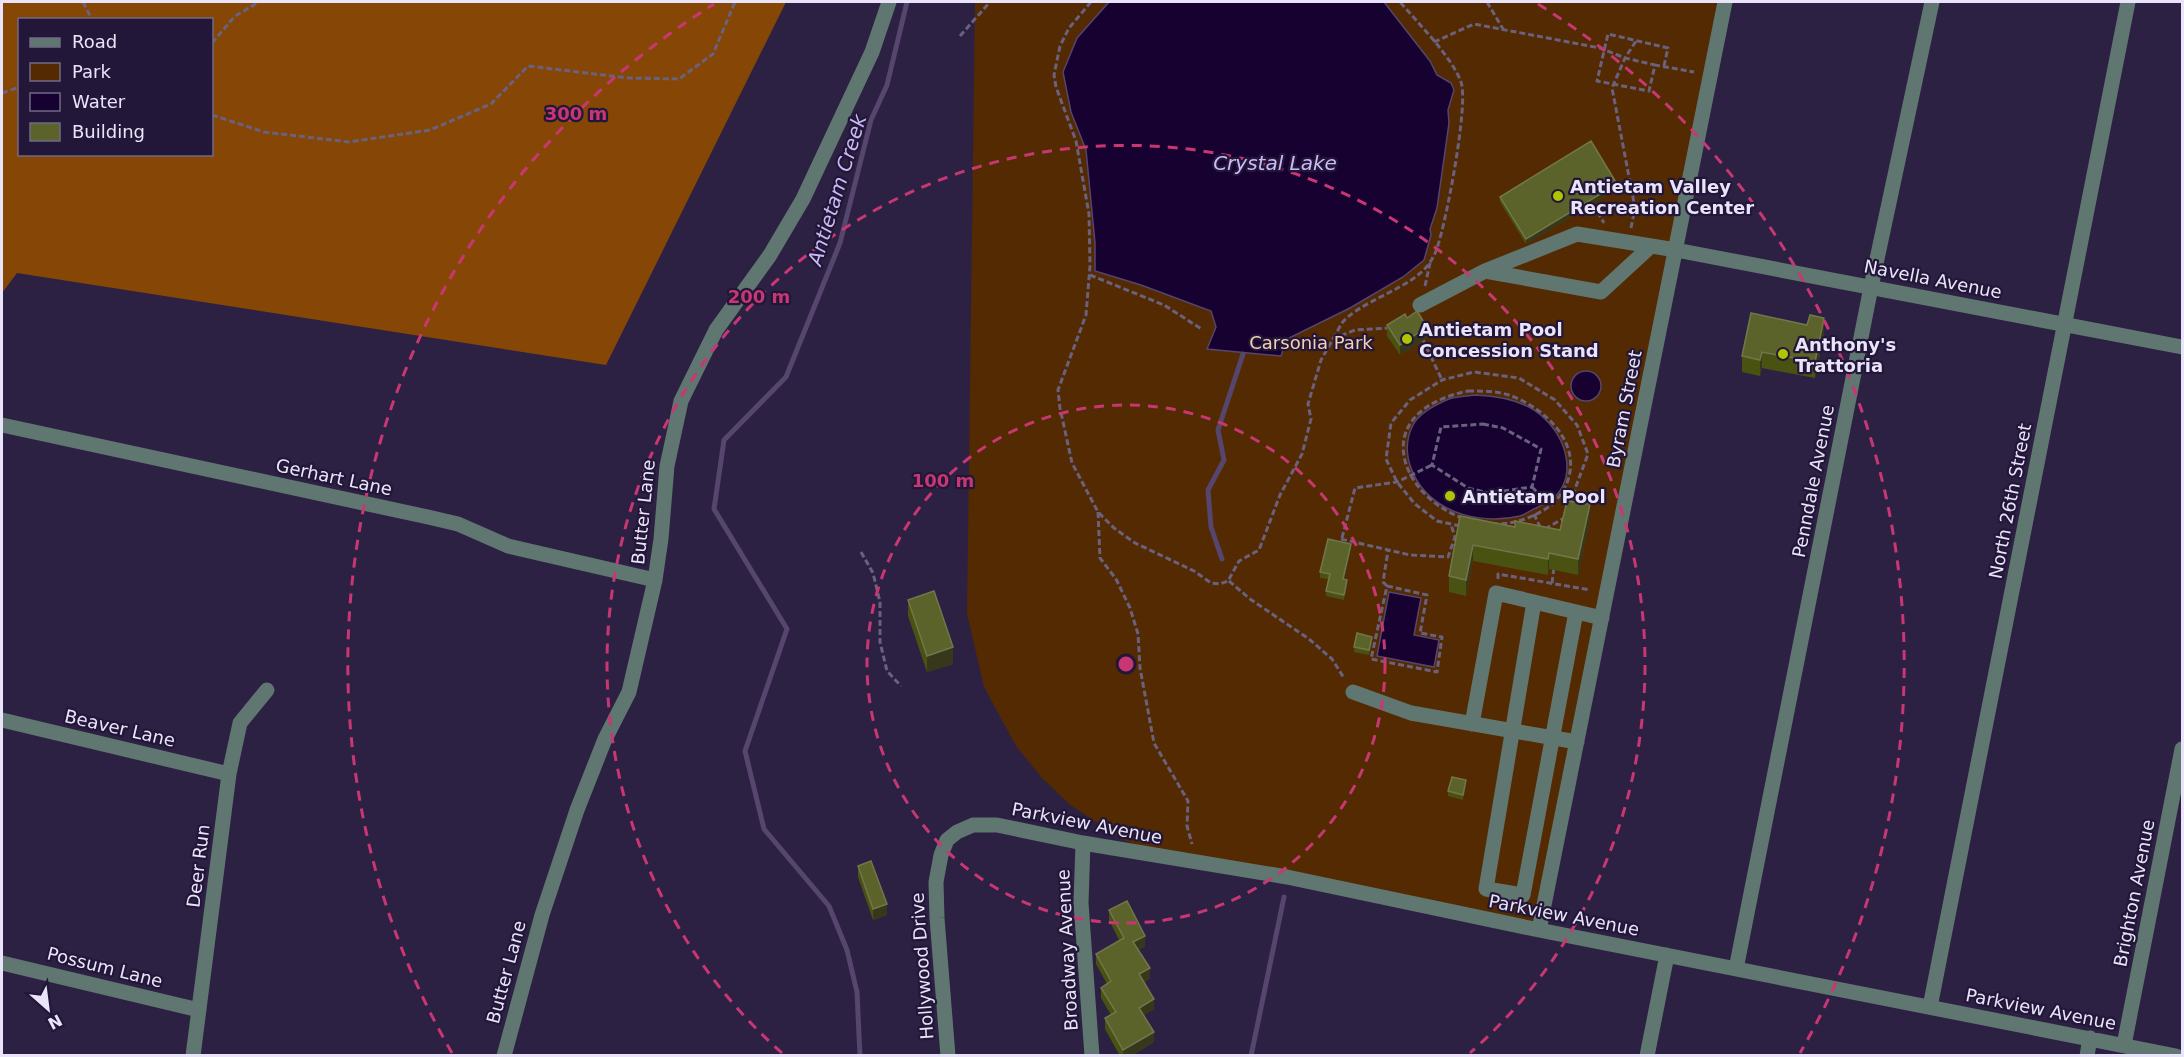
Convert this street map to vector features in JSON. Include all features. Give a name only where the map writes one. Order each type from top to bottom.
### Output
[{"type":"street","name":"Butter Lane","points":[[504,1056],[542,915],[577,810],[605,739],[629,692],[655,580],[667,466],[681,401],[716,330],[770,255],[803,200],[872,52],[889,2]]},
{"type":"street","name":"Byram Street","points":[[1539,930],[1725,2]]},
{"type":"street","name":"Penndale Avenue","points":[[1736,969],[1871,287],[1932,2]]},
{"type":"street","name":"North 26th Street","points":[[1930,1007],[2128,2]]},
{"type":"street","name":"Navella Avenue","points":[[1420,305],[1485,271],[1577,234],[1676,249],[2182,347]]},
{"type":"street","points":[[1485,271],[1601,292],[1651,246]]},
{"type":"street","name":"Gerhart Lane","points":[[2,425],[458,524],[508,546],[655,580]]},
{"type":"street","points":[[1472,724],[1496,593],[1602,618]]},
{"type":"street","points":[[1534,602],[1486,889],[1523,895],[1576,612]]},
{"type":"street","name":"Deer Run","points":[[193,1056],[229,774],[240,723],[267,690]]},
{"type":"street","points":[[1353,692],[1411,713],[1577,742]]},
{"type":"street","name":"Beaver Lane","points":[[2,720],[229,774]]},
{"type":"street","name":"Brighton Avenue","points":[[2124,1045],[2182,749]]},
{"type":"street","name":"Parkview Avenue","points":[[947,840],[957,832],[973,825],[997,825],[1083,843],[1287,877],[1539,930],[2176,1056]]},
{"type":"street","name":"Hollywood Drive","points":[[947,840],[941,855],[936,882],[948,1056]]},
{"type":"street","name":"Broadway Avenue","points":[[1083,843],[1081,903],[1092,1056]]},
{"type":"street","points":[[1647,1056],[1667,955]]},
{"type":"street","name":"Possum Lane","points":[[2,963],[199,1010]]},
{"type":"street","points":[[2087,1056],[2090,1038]]},
{"type":"path","points":[[83,2],[91,18]]},
{"type":"path","points":[[213,41],[235,16],[259,2]]},
{"type":"path","points":[[213,115],[264,132],[348,142],[429,130],[491,104],[528,66],[628,78],[679,79],[713,54],[735,2]]},
{"type":"path","points":[[960,36],[990,2]]},
{"type":"path","points":[[1091,2],[1069,28],[1060,46],[1054,75],[1056,87],[1076,141],[1089,214],[1090,275],[1086,315],[1058,390],[1072,464],[1098,512],[1114,528],[1135,543],[1194,570],[1211,583],[1220,584],[1228,581],[1239,561],[1258,550],[1280,495],[1302,454],[1311,419],[1308,404],[1321,360],[1343,322],[1419,275],[1430,263],[1437,249],[1449,195],[1464,96],[1460,78],[1434,42],[1400,2]]},
{"type":"path","points":[[1488,2],[1503,29]]},
{"type":"path","points":[[1434,42],[1474,24],[1604,49],[1625,58],[1711,75]]},
{"type":"path","points":[[1655,64],[1649,91],[1597,81],[1608,34],[1668,48],[1664,66]]},
{"type":"path","points":[[1628,243],[1635,208],[1612,88],[1625,58],[1636,41]]},
{"type":"path","points":[[2,93],[18,88]]},
{"type":"path","points":[[1090,275],[1164,305],[1203,330]]},
{"type":"path","points":[[1333,339],[1355,330],[1395,328]]},
{"type":"path","points":[[1423,340],[1442,380]]},
{"type":"path","points":[[1461,527],[1437,521],[1415,504],[1396,482],[1386,459],[1391,423],[1410,400],[1442,380],[1474,372],[1519,378],[1555,400],[1577,425],[1588,454],[1562,527]]},
{"type":"path","points":[[1468,391],[1508,395],[1528,404],[1553,423],[1560,433],[1571,454],[1570,477],[1565,489],[1551,505],[1521,520],[1495,524],[1457,516],[1438,506],[1419,489],[1410,474],[1404,458],[1407,428],[1419,412],[1454,394],[1468,391]]},
{"type":"path","points":[[1432,465],[1441,427],[1483,424],[1503,428],[1541,449],[1532,487]]},
{"type":"path","points":[[1339,547],[1355,488],[1396,482],[1432,465]]},
{"type":"path","points":[[1432,465],[1468,488],[1490,493],[1532,487]]},
{"type":"path","points":[[1532,487],[1551,505]]},
{"type":"path","points":[[1565,489],[1573,494]]},
{"type":"path","points":[[1098,512],[1100,558],[1116,579],[1136,625],[1140,668],[1154,743],[1188,801],[1187,826],[1197,863]]},
{"type":"path","points":[[1533,514],[1542,531],[1564,518]]},
{"type":"path","points":[[1481,531],[1483,522]]},
{"type":"path","points":[[1341,538],[1410,555],[1448,557],[1455,537],[1451,525]]},
{"type":"path","points":[[1387,586],[1371,659],[1437,672],[1443,637],[1420,633],[1427,595],[1387,586],[1383,582],[1388,550]]},
{"type":"path","points":[[861,552],[873,573],[880,602],[879,642],[887,671],[901,686]]},
{"type":"path","points":[[1552,583],[1555,562]]},
{"type":"path","points":[[1496,593],[1498,574],[1607,594]]},
{"type":"path","points":[[1228,581],[1250,599],[1309,639],[1332,659],[1353,692]]},
{"type":"green space","name":"Carsonia Park","points":[[975,2],[1725,2],[1539,930],[1176,860],[1123,840],[1069,804],[1042,778],[1016,746],[984,687],[967,614]]},
{"type":"shaded area","points":[[2,2],[786,2],[606,365],[17,273],[2,293]]},
{"type":"water","name":"Crystal Lake","points":[[1109,2],[1384,2],[1430,61],[1437,75],[1451,83],[1454,90],[1448,110],[1449,123],[1437,208],[1424,260],[1403,277],[1350,308],[1287,339],[1281,356],[1207,349],[1216,327],[1211,311],[1095,271],[1095,243],[1086,150],[1071,112],[1063,72],[1077,38]]},
{"type":"water","points":[[1586,371],[1597,375],[1601,386],[1597,397],[1586,401],[1575,397],[1571,386],[1575,375]]},
{"type":"water","points":[[1476,395],[1503,398],[1529,407],[1552,427],[1563,447],[1567,468],[1561,489],[1551,500],[1520,516],[1489,519],[1469,516],[1449,509],[1423,489],[1408,459],[1407,447],[1413,425],[1424,413],[1439,403],[1452,398]]},
{"type":"water","points":[[1389,592],[1421,598],[1414,635],[1439,640],[1434,667],[1377,656]]},
{"type":"building","name":"Antietam Valley Recreation Center","points":[[1591,141],[1617,184],[1526,239],[1500,197]]},
{"type":"building","points":[[1417,311],[1427,327],[1400,345],[1387,325],[1405,314],[1407,318]]},
{"type":"building","points":[[1751,313],[1807,325],[1810,315],[1824,318],[1815,362],[1762,352],[1760,360],[1742,356]]},
{"type":"building","points":[[1567,501],[1590,504],[1578,559],[1549,553],[1548,559],[1473,545],[1466,580],[1449,576],[1460,516],[1515,527],[1515,521],[1560,530]]},
{"type":"building","points":[[1328,539],[1351,544],[1343,579],[1347,580],[1344,595],[1326,591],[1330,574],[1320,572]]},
{"type":"building","points":[[934,591],[953,647],[927,656],[908,600]]},
{"type":"building","points":[[1357,633],[1372,637],[1369,650],[1354,647]]},
{"type":"building","points":[[1452,777],[1466,780],[1463,795],[1448,791]]},
{"type":"building","points":[[871,861],[887,904],[873,909],[858,866]]},
{"type":"building","points":[[1127,901],[1145,936],[1133,942],[1150,968],[1139,974],[1154,999],[1139,1008],[1154,1032],[1123,1050],[1105,1018],[1116,1012],[1101,988],[1111,981],[1096,954],[1124,938],[1109,910]]},
{"type":"waterway","name":"Antietam Creek","points":[[860,1056],[857,992],[847,950],[829,906],[764,829],[745,751],[787,629],[714,509],[724,440],[786,377],[840,243],[871,120],[887,85],[907,2]]},
{"type":"waterway","points":[[1222,559],[1211,527],[1208,490],[1224,460],[1218,430],[1243,354]]},
{"type":"waterway","points":[[1251,1056],[1284,897]]},
{"type":"place","name":"Antietam Valley Recreation Center","points":[[1558,196]]},
{"type":"place","name":"Antietam Pool Concession Stand","points":[[1407,339]]},
{"type":"place","name":"Anthony's Trattoria","points":[[1783,354]]},
{"type":"place","name":"Antietam Pool","points":[[1450,496]]}]
